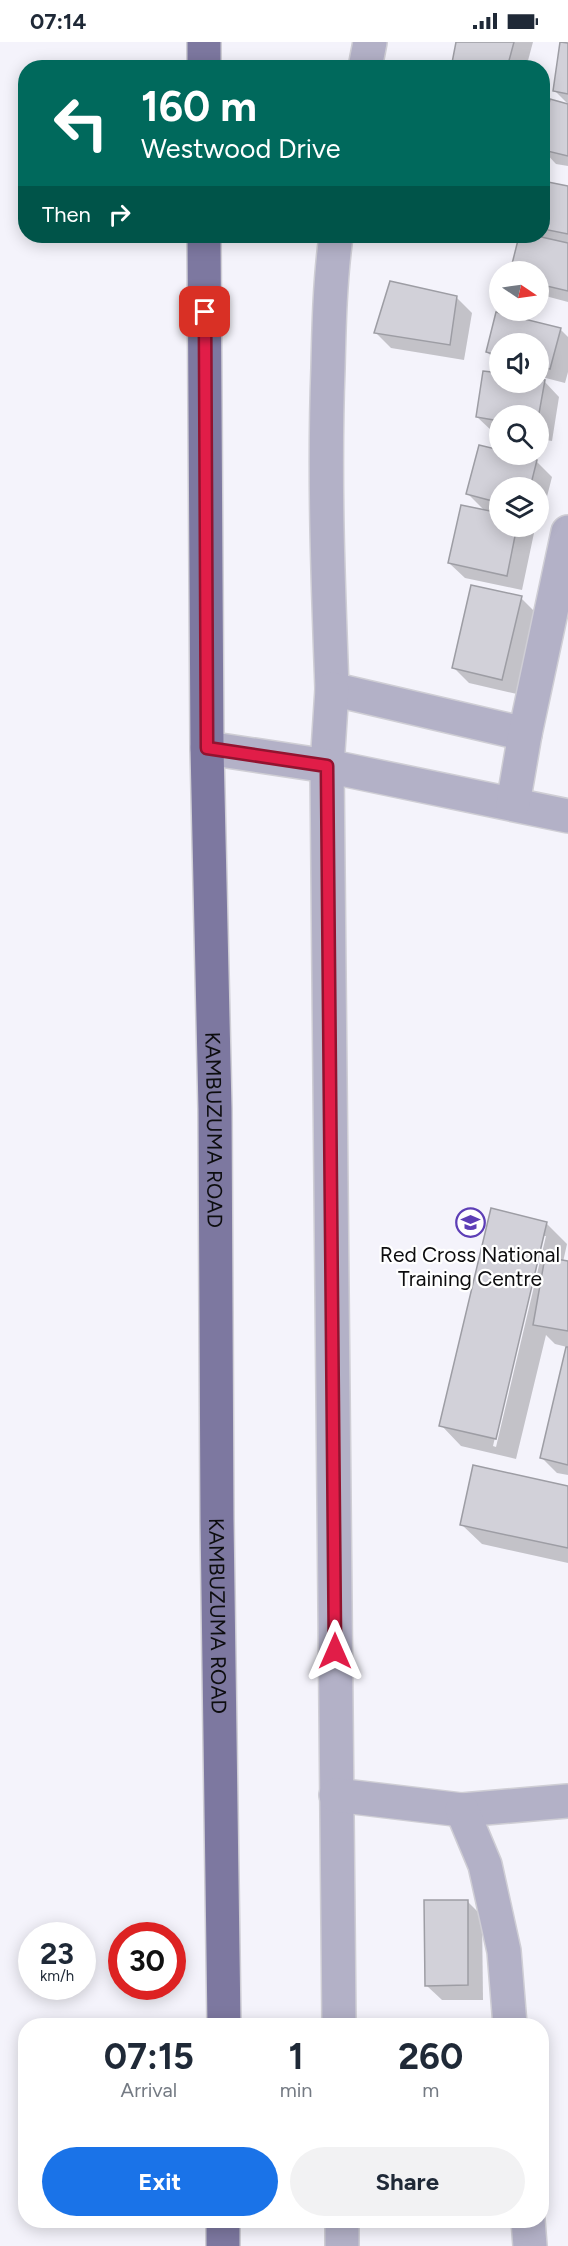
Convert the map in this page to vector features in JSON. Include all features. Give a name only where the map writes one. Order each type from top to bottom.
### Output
[{"type":"main road","points":[[204,42],[204,60]]},
{"type":"main road","name":"KAMBUZUMA ROAD","points":[[204,243],[207,748],[215,1109],[216,1509],[224,2018]]},
{"type":"main road","points":[[223,2228],[223,2246]]},
{"type":"street","points":[[367,60],[370,42]]},
{"type":"street","points":[[335,243],[331,274],[326,428],[326,539],[332,689],[327,766],[339,2018]]},
{"type":"street","points":[[513,804],[525,734],[568,532]]},
{"type":"street","points":[[332,689],[525,734]]},
{"type":"street","points":[[207,748],[327,766],[568,816]]},
{"type":"street","points":[[336,1795],[462,1810],[568,1801]]},
{"type":"street","points":[[462,1810],[485,1865],[504,1951],[509,2018]]},
{"type":"street","points":[[342,2228],[342,2246]]},
{"type":"street","points":[[529,2228],[530,2246]]},
{"type":"building","points":[[456,42],[514,42],[509,60],[453,60]]},
{"type":"building","points":[[560,42],[568,43],[568,94],[553,91]]},
{"type":"building","points":[[550,99],[568,104],[568,156],[550,152]]},
{"type":"building","points":[[550,182],[568,186],[568,234],[550,230]]},
{"type":"building","points":[[550,239],[568,243],[568,291],[549,287],[549,261],[513,261],[517,243],[550,243]]},
{"type":"building","points":[[390,281],[457,296],[450,345],[374,333]]},
{"type":"building","points":[[494,321],[533,321],[561,328],[550,369],[549,333],[491,333]]},
{"type":"building","points":[[483,371],[489,372],[489,393],[543,393],[541,405],[489,405],[489,419],[476,417]]},
{"type":"building","points":[[479,445],[489,447],[489,465],[536,465],[533,477],[489,477],[489,500],[466,494]]},
{"type":"building","points":[[461,505],[489,511],[489,537],[515,537],[507,576],[448,563]]},
{"type":"building","points":[[471,585],[522,596],[502,680],[452,668]]},
{"type":"building","points":[[491,1208],[547,1222],[496,1439],[439,1426]]},
{"type":"building","points":[[545,1257],[568,1261],[568,1331],[533,1325]]},
{"type":"building","points":[[566,1347],[568,1347],[568,1465],[540,1458]]},
{"type":"building","points":[[473,1465],[568,1486],[568,1548],[460,1525]]},
{"type":"building","points":[[424,1900],[468,1900],[468,1985],[425,1986]]},
{"type":"place","name":"Red Cross National Training Centre","points":[[470,1223]]},
{"type":"route","points":[[205,312],[207,748],[327,766],[335,1651]]}]
